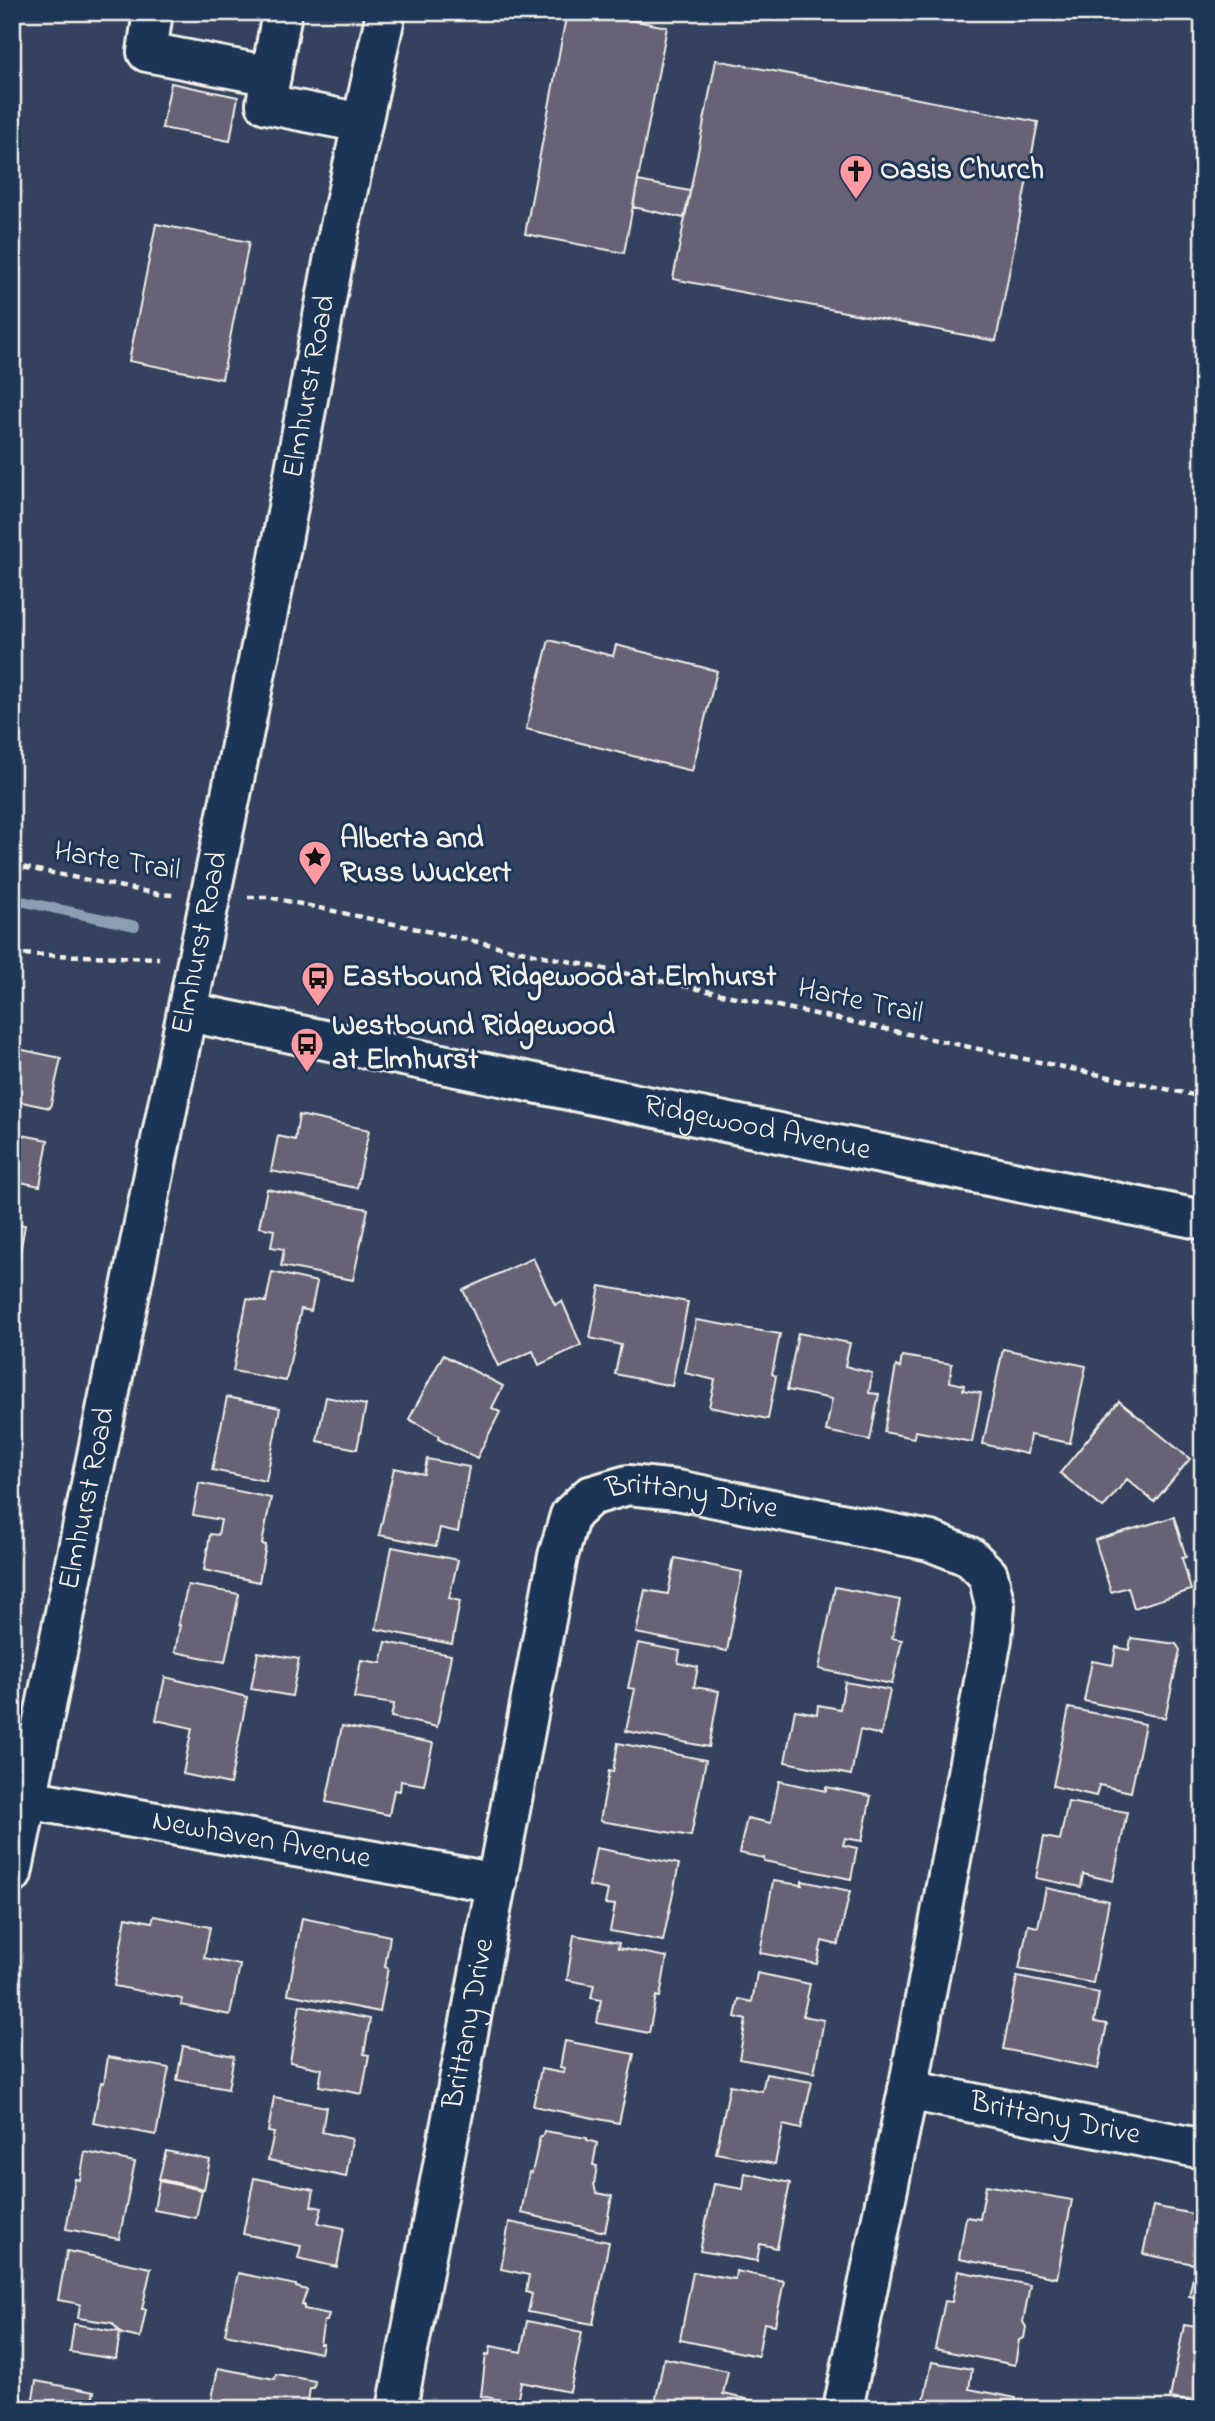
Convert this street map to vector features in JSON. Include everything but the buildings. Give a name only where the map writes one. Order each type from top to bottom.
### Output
[{"type":"street","points":[[153,12],[147,51],[271,76]]},
{"type":"street","points":[[282,12],[266,104],[362,123]]},
{"type":"street","name":"Elmhurst Road","points":[[12,1874],[277,568],[337,240],[386,12]]},
{"type":"street","name":"Ridgewood Avenue","points":[[188,1012],[1203,1220]]},
{"type":"street","name":"Brittany Drive","points":[[397,2409],[558,1556],[570,1515],[590,1496],[628,1485],[677,1490],[930,1541],[970,1557],[988,1576],[995,1606],[992,1639],[908,2090],[843,2409]]},
{"type":"street","name":"Newhaven Avenue","points":[[27,1799],[497,1883]]},
{"type":"street","name":"Brittany Drive","points":[[908,2090],[1203,2150]]},
{"type":"path","name":"Harte Trail","points":[[12,865],[158,894],[268,897],[1203,1097]]},
{"type":"path","points":[[12,954],[98,958],[198,958]]},
{"type":"waterway","points":[[12,899],[135,926]]},
{"type":"place","name":"Oasis Church","points":[[856,201]]},
{"type":"place","name":"Alberta and Russ Wuckert","points":[[315,887]]},
{"type":"place","name":"Eastbound Ridgewood at Elmhurst","points":[[318,1008]]},
{"type":"place","name":"Westbound Ridgewood at Elmhurst","points":[[307,1074]]}]
